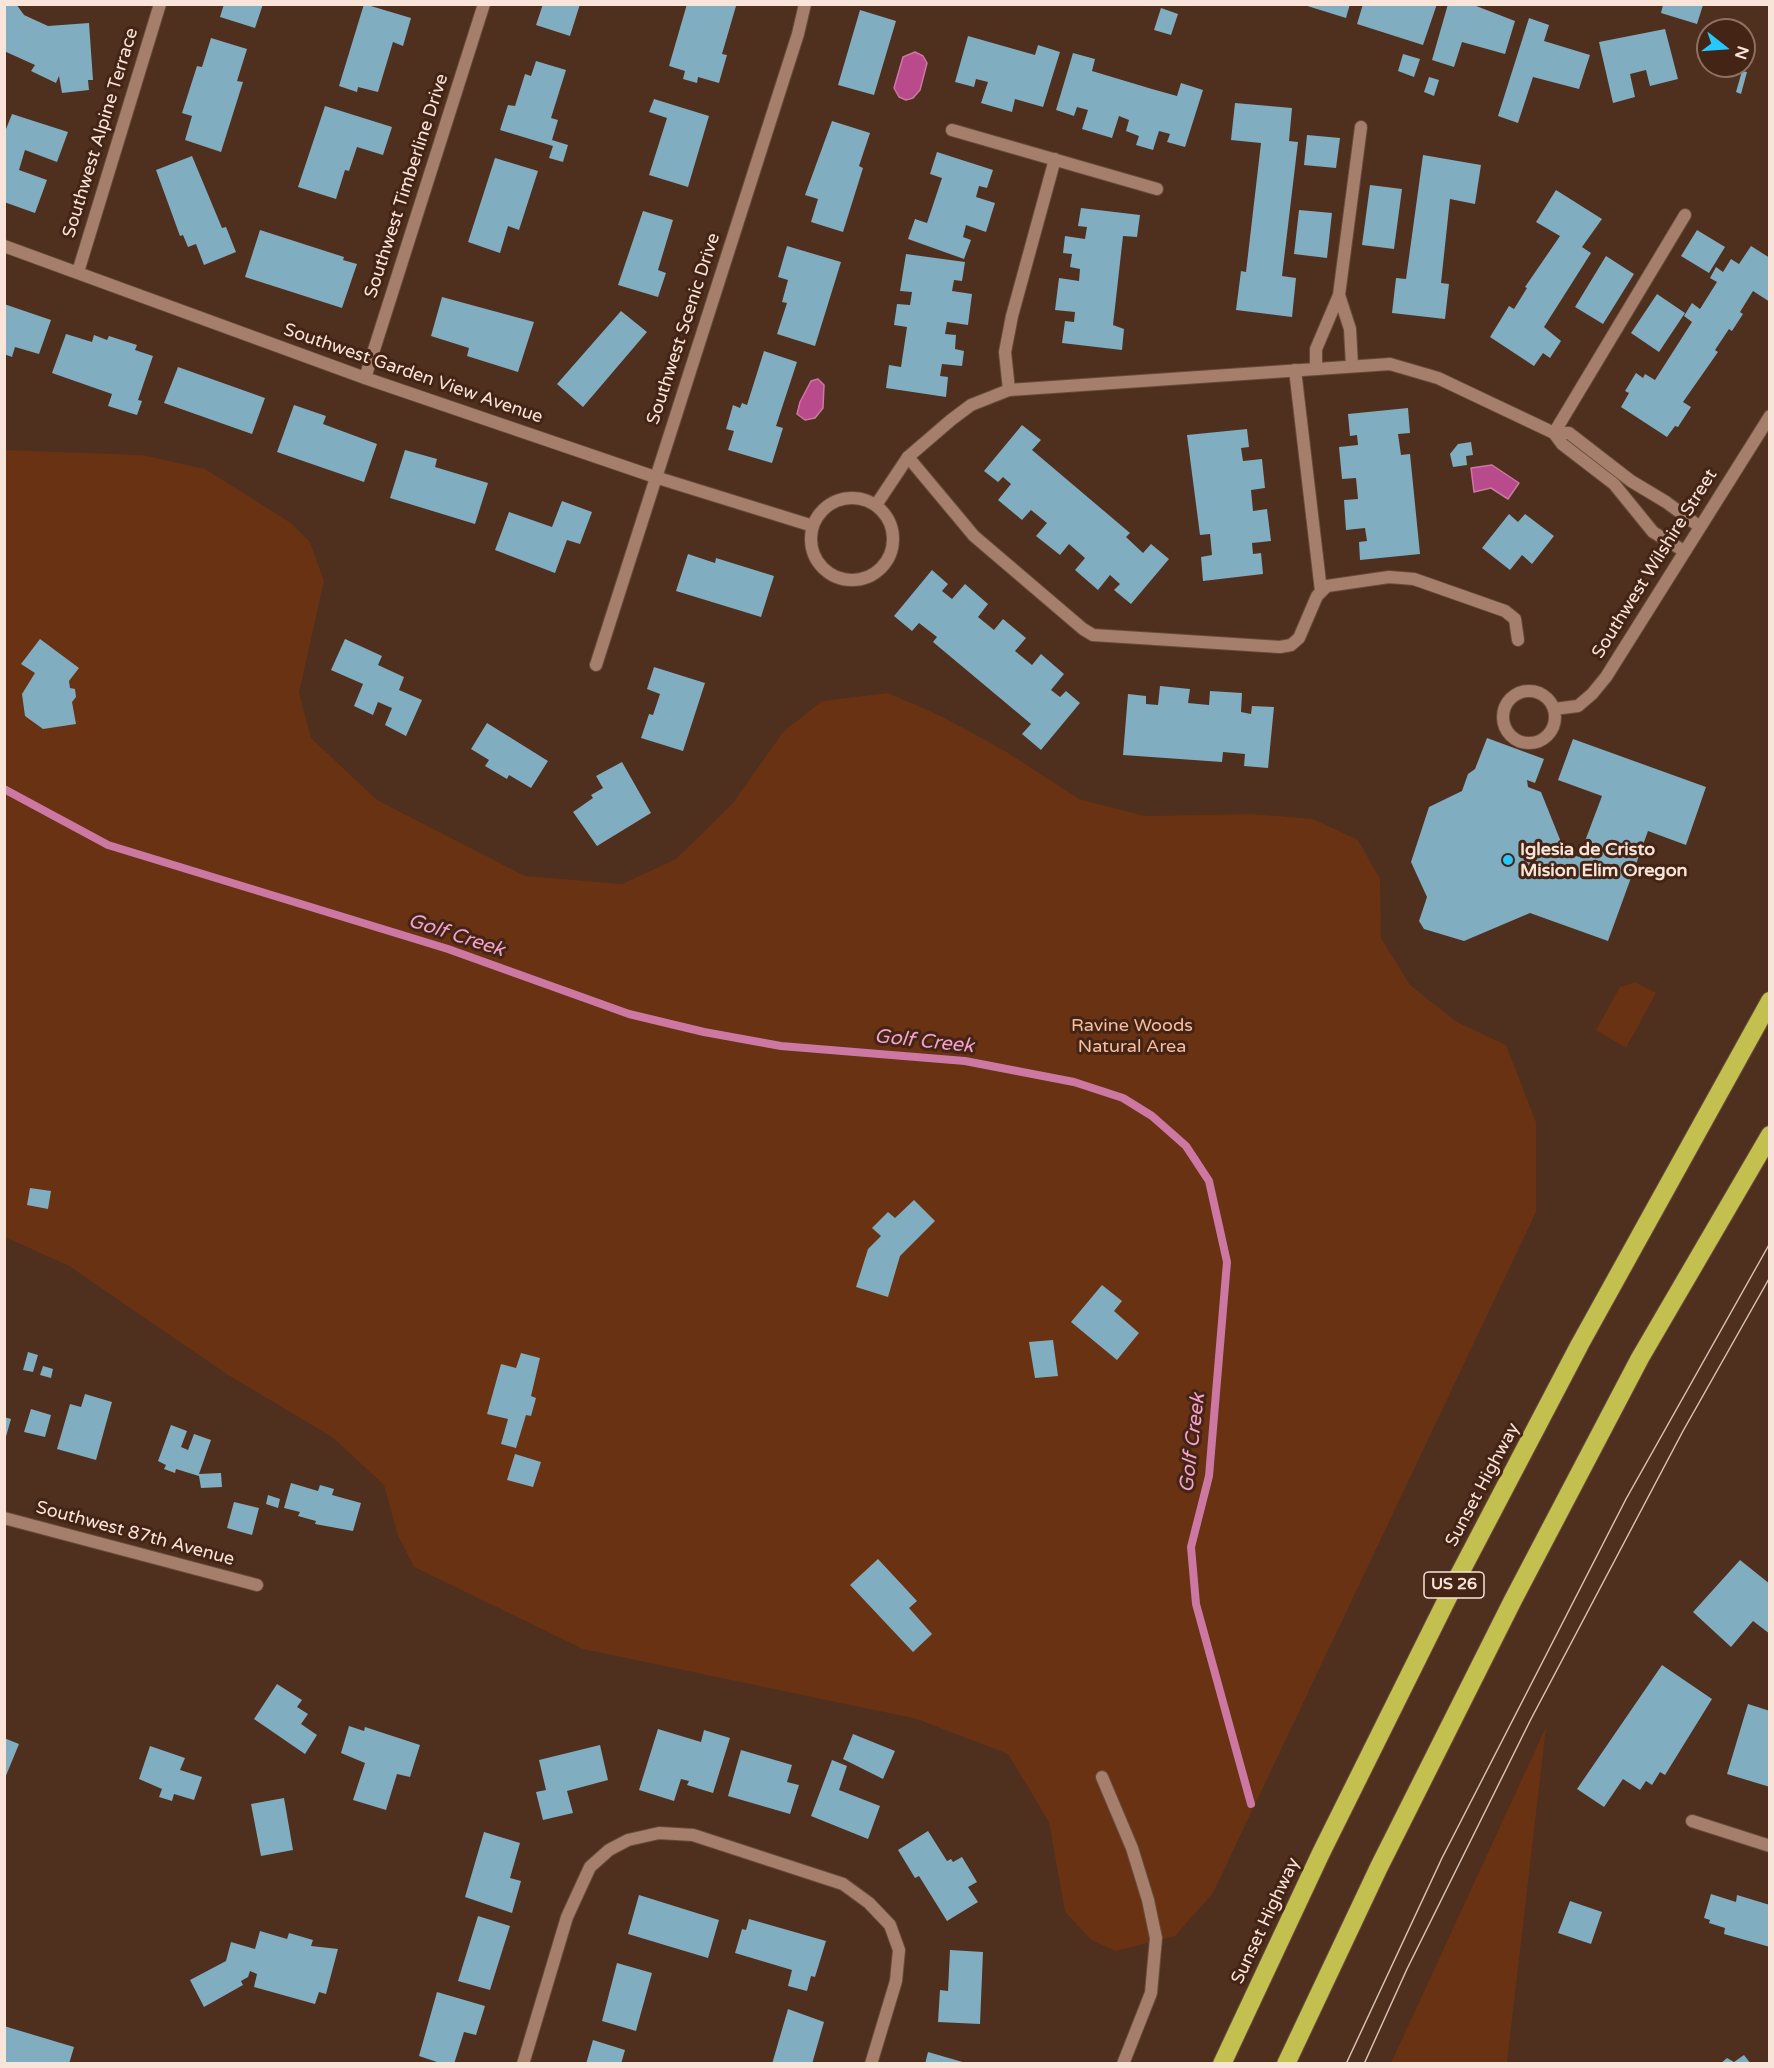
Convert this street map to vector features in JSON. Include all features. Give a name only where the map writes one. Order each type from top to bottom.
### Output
[{"type":"highway","name":"Sunset Highway","points":[[1222,2064],[1321,1853],[1459,1575],[1586,1334],[1770,1001]]},
{"type":"highway","name":"US 26","points":[[1286,2064],[1378,1867],[1513,1600],[1640,1358],[1770,1135]]},
{"type":"street","name":"Southwest Alpine Terrace","points":[[78,272],[159,4]]},
{"type":"street","name":"Southwest Timberline Drive","points":[[365,378],[484,4]]},
{"type":"street","name":"Southwest Scenic Drive","points":[[596,665],[794,45],[805,4]]},
{"type":"street","points":[[1316,368],[1316,349],[1339,295],[1361,127]]},
{"type":"street","points":[[952,130],[1157,189]]},
{"type":"street","points":[[1009,390],[1005,352],[1012,316],[1055,159]]},
{"type":"street","points":[[1554,433],[1685,215]]},
{"type":"street","name":"Southwest Garden View Avenue","points":[[4,246],[365,378],[655,477],[813,526]]},
{"type":"street","points":[[1339,295],[1350,329],[1352,366]]},
{"type":"street","points":[[876,505],[908,457],[971,405],[1009,390],[1390,364],[1412,368],[1471,392],[1554,433],[1569,433],[1630,481],[1666,502],[1700,527]]},
{"type":"street","points":[[1295,370],[1321,591]]},
{"type":"street","name":"Southwest Wilshire Street","points":[[1554,709],[1578,706],[1592,694],[1770,416]]},
{"type":"street","points":[[1554,433],[1562,444],[1614,484],[1653,532],[1684,551]]},
{"type":"street","points":[[908,457],[974,536],[1083,629],[1094,635],[1280,647],[1291,645],[1299,638],[1321,591],[1327,586],[1389,576],[1414,579],[1505,611],[1515,619],[1518,640]]},
{"type":"street","points":[[849,498],[863,499],[876,505],[885,514],[892,526],[894,540],[885,565],[875,574],[862,580],[849,581],[835,578],[815,559],[811,546],[813,526],[824,508],[836,501],[849,498]]},
{"type":"street","points":[[1537,692],[1546,696],[1554,709],[1555,724],[1542,740],[1532,744],[1511,737],[1505,728],[1505,707],[1518,693],[1537,692]]},
{"type":"street","name":"Southwest 87th Avenue","points":[[4,1518],[257,1585]]},
{"type":"street","points":[[1102,1777],[1132,1848],[1148,1900],[1155,1938],[1151,1993],[1123,2064]]},
{"type":"street","points":[[1692,1821],[1770,1846]]},
{"type":"street","points":[[523,2064],[567,1917],[590,1867],[609,1850],[628,1840],[659,1833],[693,1835],[843,1884],[869,1903],[890,1925],[899,1950],[896,1981],[871,2064]]},
{"type":"green space","name":"Ravine Woods Natural Area","points":[[5,450],[142,455],[205,469],[291,523],[310,542],[324,581],[299,693],[311,738],[377,800],[525,876],[622,884],[676,859],[733,803],[783,732],[822,701],[888,693],[941,716],[1005,751],[1079,799],[1145,816],[1252,814],[1313,819],[1358,840],[1380,879],[1381,938],[1410,985],[1457,1022],[1506,1045],[1536,1122],[1536,1212],[1213,1893],[1175,1936],[1116,1951],[1091,1940],[1065,1912],[1049,1822],[1008,1754],[917,1719],[583,1649],[414,1567],[398,1536],[384,1485],[332,1437],[228,1375],[69,1266],[5,1237]]},
{"type":"green space","points":[[1635,982],[1656,993],[1626,1048],[1596,1030],[1620,987]]},
{"type":"green space","points":[[1546,1727],[1507,2063],[1391,2063]]},
{"type":"shaded area","points":[[915,52],[923,56],[927,63],[920,90],[913,98],[906,100],[899,97],[894,88],[903,57]]},
{"type":"shaded area","points":[[818,379],[824,385],[823,408],[815,418],[805,420],[797,414],[800,402],[811,381]]},
{"type":"shaded area","points":[[1492,465],[1519,483],[1508,499],[1491,488],[1474,492],[1471,468]]},
{"type":"building","points":[[4,4],[16,4],[24,15],[48,26],[89,23],[93,80],[88,80],[89,90],[62,93],[59,76],[56,83],[31,71],[35,65],[4,51]]},
{"type":"building","points":[[224,4],[263,4],[255,28],[220,17]]},
{"type":"building","points":[[364,4],[411,18],[403,46],[393,42],[378,92],[358,87],[357,92],[339,86]]},
{"type":"building","points":[[543,4],[580,4],[570,36],[536,25]]},
{"type":"building","points":[[687,4],[736,6],[722,54],[727,55],[719,83],[698,77],[697,83],[683,79],[685,71],[669,66]]},
{"type":"building","points":[[1301,4],[1350,4],[1346,18]]},
{"type":"building","points":[[1363,4],[1437,4],[1423,45],[1357,24]]},
{"type":"building","points":[[1448,4],[1471,4],[1515,21],[1505,54],[1462,42],[1454,67],[1432,60]]},
{"type":"building","points":[[1663,5],[1703,5],[1699,18],[1696,18],[1696,24],[1661,13]]},
{"type":"building","points":[[1161,8],[1178,14],[1171,35],[1154,30]]},
{"type":"building","points":[[860,10],[896,21],[874,95],[838,85]]},
{"type":"building","points":[[1529,18],[1549,25],[1544,41],[1590,55],[1579,89],[1533,77],[1518,123],[1498,116]]},
{"type":"building","points":[[1665,29],[1678,79],[1650,86],[1646,70],[1630,74],[1635,97],[1613,103],[1599,42]]},
{"type":"building","points":[[968,36],[1035,55],[1038,45],[1060,52],[1043,107],[1015,99],[1012,112],[981,103],[988,82],[976,79],[974,87],[955,82]]},
{"type":"building","points":[[211,38],[247,49],[237,81],[243,82],[221,152],[185,140],[192,116],[182,113],[197,66],[202,67]]},
{"type":"building","points":[[1073,53],[1095,59],[1092,71],[1152,89],[1177,96],[1181,83],[1203,90],[1185,147],[1167,142],[1170,134],[1159,131],[1153,150],[1136,145],[1139,136],[1126,131],[1129,120],[1119,116],[1112,138],[1082,129],[1088,110],[1077,107],[1074,116],[1056,110]]},
{"type":"building","points":[[1403,54],[1420,59],[1414,77],[1398,71]]},
{"type":"building","points":[[536,61],[566,70],[551,118],[558,120],[552,140],[568,145],[563,162],[549,158],[553,146],[500,130],[508,105],[515,106],[525,74],[531,76]]},
{"type":"building","points":[[1429,77],[1439,80],[1434,96],[1424,92]]},
{"type":"building","points":[[1740,78],[1745,78],[1741,94],[1736,92]]},
{"type":"building","points":[[654,99],[709,116],[688,187],[649,175],[667,118],[649,112]]},
{"type":"building","points":[[1235,103],[1292,108],[1289,141],[1298,142],[1282,276],[1296,278],[1292,317],[1236,310],[1241,271],[1246,272],[1261,143],[1231,140]]},
{"type":"building","points":[[325,106],[392,127],[383,155],[357,147],[349,171],[345,170],[336,199],[298,187]]},
{"type":"building","points":[[12,114],[68,132],[57,162],[25,150],[19,170],[47,180],[35,213],[4,202],[4,134]]},
{"type":"building","points":[[832,121],[870,133],[859,166],[863,168],[843,232],[811,222],[818,199],[805,195]]},
{"type":"building","points":[[1307,135],[1340,138],[1336,168],[1304,165]]},
{"type":"building","points":[[937,152],[993,170],[987,188],[979,186],[976,197],[995,203],[986,232],[966,225],[963,237],[971,240],[964,259],[908,239],[915,219],[927,223],[942,178],[930,174]]},
{"type":"building","points":[[1423,155],[1481,165],[1475,204],[1450,199],[1441,283],[1449,284],[1445,319],[1392,313],[1396,278],[1406,279]]},
{"type":"building","points":[[192,156],[222,228],[226,227],[236,252],[204,265],[196,244],[188,247],[183,235],[180,236],[156,170]]},
{"type":"building","points":[[495,158],[538,171],[519,230],[508,226],[500,253],[468,242]]},
{"type":"building","points":[[1370,185],[1402,189],[1394,249],[1362,245]]},
{"type":"building","points":[[1556,190],[1602,219],[1582,247],[1591,253],[1544,327],[1561,341],[1550,358],[1543,353],[1534,366],[1490,337],[1509,306],[1514,309],[1527,288],[1525,287],[1560,236],[1536,222]]},
{"type":"building","points":[[1081,208],[1140,215],[1137,237],[1123,236],[1113,325],[1124,329],[1122,350],[1062,343],[1065,321],[1074,322],[1075,312],[1055,310],[1059,278],[1079,281],[1080,269],[1070,267],[1072,254],[1063,253],[1065,236],[1085,239],[1087,227],[1078,226]]},
{"type":"building","points":[[1299,210],[1332,213],[1327,258],[1294,254]]},
{"type":"building","points":[[643,211],[673,220],[658,270],[666,273],[658,297],[618,285]]},
{"type":"building","points":[[260,230],[344,257],[343,260],[357,264],[342,308],[245,277]]},
{"type":"building","points":[[1697,230],[1725,247],[1709,273],[1681,256]]},
{"type":"building","points":[[787,246],[841,262],[815,346],[777,334],[787,303],[782,302],[788,280],[778,277]]},
{"type":"building","points":[[1751,246],[1770,258],[1770,302],[1753,291],[1740,312],[1743,314],[1732,331],[1729,329],[1715,350],[1718,352],[1683,402],[1691,407],[1678,427],[1675,426],[1667,437],[1621,407],[1629,393],[1625,391],[1636,373],[1643,378],[1645,374],[1655,380],[1692,322],[1684,316],[1692,303],[1700,309],[1717,282],[1710,278],[1716,267],[1723,272],[1731,259],[1739,264]]},
{"type":"building","points":[[906,254],[965,262],[962,281],[954,280],[952,291],[972,294],[968,325],[947,322],[945,334],[956,335],[955,349],[964,351],[962,366],[942,364],[940,376],[948,377],[946,397],[886,388],[889,365],[901,367],[907,327],[894,325],[897,304],[910,305],[912,292],[900,291]]},
{"type":"building","points":[[1606,256],[1634,274],[1603,324],[1575,307]]},
{"type":"building","points":[[1657,294],[1685,313],[1659,352],[1631,333]]},
{"type":"building","points":[[442,297],[534,322],[518,372],[467,356],[469,348],[431,336]]},
{"type":"building","points":[[4,304],[51,320],[39,354],[15,347],[12,357],[4,354]]},
{"type":"building","points":[[621,311],[647,332],[583,407],[557,384]]},
{"type":"building","points":[[66,334],[92,342],[94,335],[107,340],[109,336],[137,345],[135,350],[153,356],[138,400],[142,401],[137,415],[108,406],[112,394],[52,373]]},
{"type":"building","points":[[764,351],[797,362],[776,426],[783,428],[772,463],[728,450],[734,431],[726,429],[733,405],[740,408],[742,403],[747,405]]},
{"type":"building","points":[[178,367],[265,398],[252,434],[164,403]]},
{"type":"building","points":[[294,405],[326,416],[323,424],[377,444],[364,482],[277,452]]},
{"type":"building","points":[[1408,408],[1410,433],[1398,434],[1401,455],[1410,454],[1420,554],[1360,560],[1359,542],[1367,541],[1365,528],[1346,530],[1344,500],[1358,499],[1356,478],[1342,479],[1339,447],[1358,445],[1357,435],[1350,436],[1348,414]]},
{"type":"building","points":[[1022,425],[1041,440],[1032,450],[1130,533],[1126,537],[1143,553],[1151,544],[1169,559],[1131,604],[1114,590],[1120,584],[1110,575],[1098,590],[1075,570],[1085,558],[1069,544],[1060,555],[1036,536],[1047,523],[1031,510],[1022,520],[998,500],[1011,484],[1003,477],[998,482],[984,471]]},
{"type":"building","points":[[1247,429],[1249,447],[1241,448],[1243,461],[1262,459],[1265,488],[1251,490],[1253,511],[1267,509],[1271,541],[1252,543],[1253,554],[1261,553],[1263,574],[1203,581],[1201,557],[1212,555],[1210,534],[1200,535],[1187,435]]},
{"type":"building","points":[[1471,442],[1473,455],[1466,456],[1467,465],[1453,467],[1450,454],[1458,444]]},
{"type":"building","points":[[405,450],[437,459],[435,467],[488,483],[475,524],[390,498]]},
{"type":"building","points":[[562,501],[592,512],[580,544],[567,540],[555,573],[495,550],[509,512],[552,527]]},
{"type":"building","points":[[1509,514],[1518,522],[1525,514],[1554,536],[1532,564],[1522,555],[1510,570],[1482,548]]},
{"type":"building","points":[[688,554],[715,563],[716,558],[774,576],[761,617],[676,591]]},
{"type":"building","points":[[932,570],[948,584],[942,591],[952,599],[965,584],[988,604],[978,617],[994,630],[1003,619],[1026,638],[1015,651],[1032,665],[1041,654],[1064,674],[1051,690],[1060,697],[1066,691],[1080,703],[1041,750],[1022,734],[1031,724],[933,642],[937,637],[919,623],[912,631],[894,616]]},
{"type":"building","points":[[40,639],[79,668],[69,681],[70,688],[75,689],[76,697],[72,702],[76,724],[43,729],[25,716],[22,694],[35,673],[21,664]]},
{"type":"building","points":[[345,639],[382,656],[378,665],[404,677],[399,690],[422,700],[406,736],[385,725],[392,708],[378,702],[373,715],[354,706],[363,684],[331,670]]},
{"type":"building","points":[[654,667],[705,683],[683,751],[641,738],[649,714],[653,715],[660,694],[647,689]]},
{"type":"building","points":[[1160,686],[1190,689],[1188,703],[1209,705],[1210,691],[1242,693],[1241,712],[1251,714],[1252,706],[1274,707],[1268,768],[1244,766],[1245,754],[1223,752],[1222,762],[1123,755],[1128,694],[1146,696],[1146,704],[1158,705]]},
{"type":"building","points":[[487,723],[548,761],[531,788],[509,775],[507,779],[485,766],[489,760],[471,749]]},
{"type":"building","points":[[1487,738],[1544,759],[1535,783],[1527,780],[1528,787],[1541,792],[1565,852],[1579,857],[1602,796],[1558,780],[1573,739],[1706,787],[1686,845],[1648,831],[1608,941],[1530,913],[1464,941],[1424,929],[1419,921],[1427,897],[1411,862],[1429,807],[1462,791],[1468,774],[1475,769]]},
{"type":"building","points":[[622,762],[651,813],[597,846],[573,812],[593,798],[591,795],[603,788],[596,776]]},
{"type":"building","points":[[30,1188],[51,1191],[48,1209],[27,1205]]},
{"type":"building","points":[[914,1200],[935,1221],[900,1256],[888,1297],[856,1287],[868,1249],[881,1236],[872,1228],[888,1212],[895,1218]]},
{"type":"building","points":[[1102,1285],[1122,1301],[1114,1311],[1139,1333],[1117,1360],[1071,1322]]},
{"type":"building","points":[[1053,1340],[1058,1376],[1035,1378],[1029,1342]]},
{"type":"building","points":[[28,1352],[38,1355],[33,1372],[23,1370]]},
{"type":"building","points":[[521,1353],[540,1358],[531,1396],[536,1398],[531,1416],[526,1415],[516,1448],[501,1444],[508,1419],[487,1414],[501,1364],[516,1368]]},
{"type":"building","points":[[43,1366],[53,1369],[51,1378],[40,1375]]},
{"type":"building","points":[[85,1394],[112,1402],[96,1460],[57,1449],[70,1404],[81,1407]]},
{"type":"building","points":[[31,1409],[51,1415],[45,1437],[24,1432]]},
{"type":"building","points":[[4,1417],[11,1419],[5,1440],[4,1440]]},
{"type":"building","points":[[171,1425],[187,1431],[181,1447],[188,1450],[194,1434],[211,1440],[199,1474],[221,1473],[222,1487],[201,1488],[199,1476],[176,1469],[175,1473],[164,1469],[166,1465],[158,1461]]},
{"type":"building","points":[[515,1454],[541,1462],[533,1487],[507,1480]]},
{"type":"building","points":[[291,1483],[318,1491],[320,1485],[334,1489],[332,1495],[361,1503],[353,1531],[315,1524],[316,1521],[298,1516],[300,1512],[284,1508]]},
{"type":"building","points":[[268,1495],[280,1499],[278,1508],[266,1504]]},
{"type":"building","points":[[234,1502],[259,1508],[252,1535],[227,1528]]},
{"type":"building","points":[[878,1559],[917,1601],[909,1608],[932,1634],[913,1652],[850,1585]]},
{"type":"building","points":[[1740,1560],[1770,1584],[1770,1634],[1753,1621],[1731,1647],[1693,1612]]},
{"type":"building","points":[[1662,1665],[1712,1699],[1665,1775],[1660,1772],[1652,1785],[1646,1781],[1640,1790],[1623,1779],[1604,1807],[1577,1789]]},
{"type":"building","points":[[277,1684],[302,1700],[297,1707],[308,1714],[301,1724],[317,1735],[305,1754],[254,1719]]},
{"type":"building","points":[[1748,1704],[1770,1711],[1770,1787],[1727,1774]]},
{"type":"building","points":[[349,1726],[364,1731],[365,1727],[420,1745],[410,1777],[397,1774],[386,1810],[353,1800],[365,1763],[341,1753]]},
{"type":"building","points":[[658,1729],[701,1742],[704,1730],[730,1738],[713,1793],[687,1785],[689,1781],[681,1779],[674,1801],[639,1790]]},
{"type":"building","points":[[853,1734],[895,1751],[883,1779],[843,1759]]},
{"type":"building","points":[[4,1738],[19,1744],[5,1778],[4,1778]]},
{"type":"building","points":[[600,1745],[608,1780],[567,1791],[573,1813],[543,1820],[536,1792],[546,1790],[539,1760]]},
{"type":"building","points":[[150,1746],[185,1758],[180,1770],[202,1777],[194,1800],[174,1794],[172,1801],[159,1797],[162,1789],[139,1779]]},
{"type":"building","points":[[741,1750],[792,1765],[787,1782],[799,1785],[790,1814],[728,1796]]},
{"type":"building","points":[[832,1760],[847,1766],[839,1790],[880,1806],[868,1839],[811,1816]]},
{"type":"building","points":[[284,1798],[293,1850],[261,1856],[251,1804]]},
{"type":"building","points":[[928,1831],[947,1861],[951,1859],[953,1862],[962,1857],[977,1882],[968,1887],[978,1902],[947,1921],[919,1876],[915,1878],[898,1850]]},
{"type":"building","points":[[484,1832],[520,1843],[510,1878],[521,1881],[512,1913],[465,1897]]},
{"type":"building","points":[[1711,1894],[1736,1902],[1737,1895],[1770,1905],[1770,1947],[1724,1934],[1725,1928],[1709,1923],[1710,1920],[1704,1918]]},
{"type":"building","points":[[639,1895],[719,1920],[708,1958],[628,1934]]},
{"type":"building","points":[[1570,1901],[1602,1912],[1591,1944],[1558,1933]]},
{"type":"building","points":[[478,1916],[510,1926],[490,1990],[458,1981]]},
{"type":"building","points":[[749,1919],[826,1941],[815,1977],[811,1976],[807,1991],[788,1986],[792,1970],[735,1953],[742,1929],[746,1930]]},
{"type":"building","points":[[260,1931],[287,1939],[289,1933],[313,1940],[311,1946],[338,1949],[326,1994],[319,1992],[315,2004],[254,1987],[257,1974],[250,1971],[248,1977],[241,1981],[243,1985],[204,2007],[190,1980],[226,1961],[231,1942],[255,1949]]},
{"type":"building","points":[[950,1950],[983,1952],[980,2024],[938,2022],[940,1990],[948,1991]]},
{"type":"building","points":[[617,1963],[652,1973],[636,2031],[602,2021]]},
{"type":"building","points":[[437,1992],[485,2006],[476,2035],[464,2032],[454,2064],[443,2064],[419,2056]]},
{"type":"building","points":[[788,2009],[824,2022],[812,2064],[772,2064]]},
{"type":"building","points":[[4,2026],[74,2047],[69,2064],[4,2064]]},
{"type":"building","points":[[593,2040],[625,2050],[621,2064],[586,2064]]},
{"type":"building","points":[[928,2052],[966,2063],[966,2064],[925,2064]]},
{"type":"building","points":[[1744,2055],[1751,2064],[1720,2064],[1727,2058],[1734,2062]]},
{"type":"waterway","name":"Golf Creek","points":[[4,789],[108,845],[448,949],[629,1014],[704,1032],[781,1046],[965,1061],[1074,1082],[1123,1098],[1152,1116],[1186,1146],[1209,1181],[1227,1262],[1209,1476],[1191,1547],[1196,1604],[1251,1804]]},
{"type":"tram line","points":[[1346,2064],[1442,1858],[1626,1499],[1770,1243]]},
{"type":"tram line","points":[[1364,2064],[1407,1969],[1531,1719],[1683,1431],[1770,1277]]},
{"type":"place","name":"Iglesia de Cristo Mision Elim Oregon","points":[[1508,860]]}]
